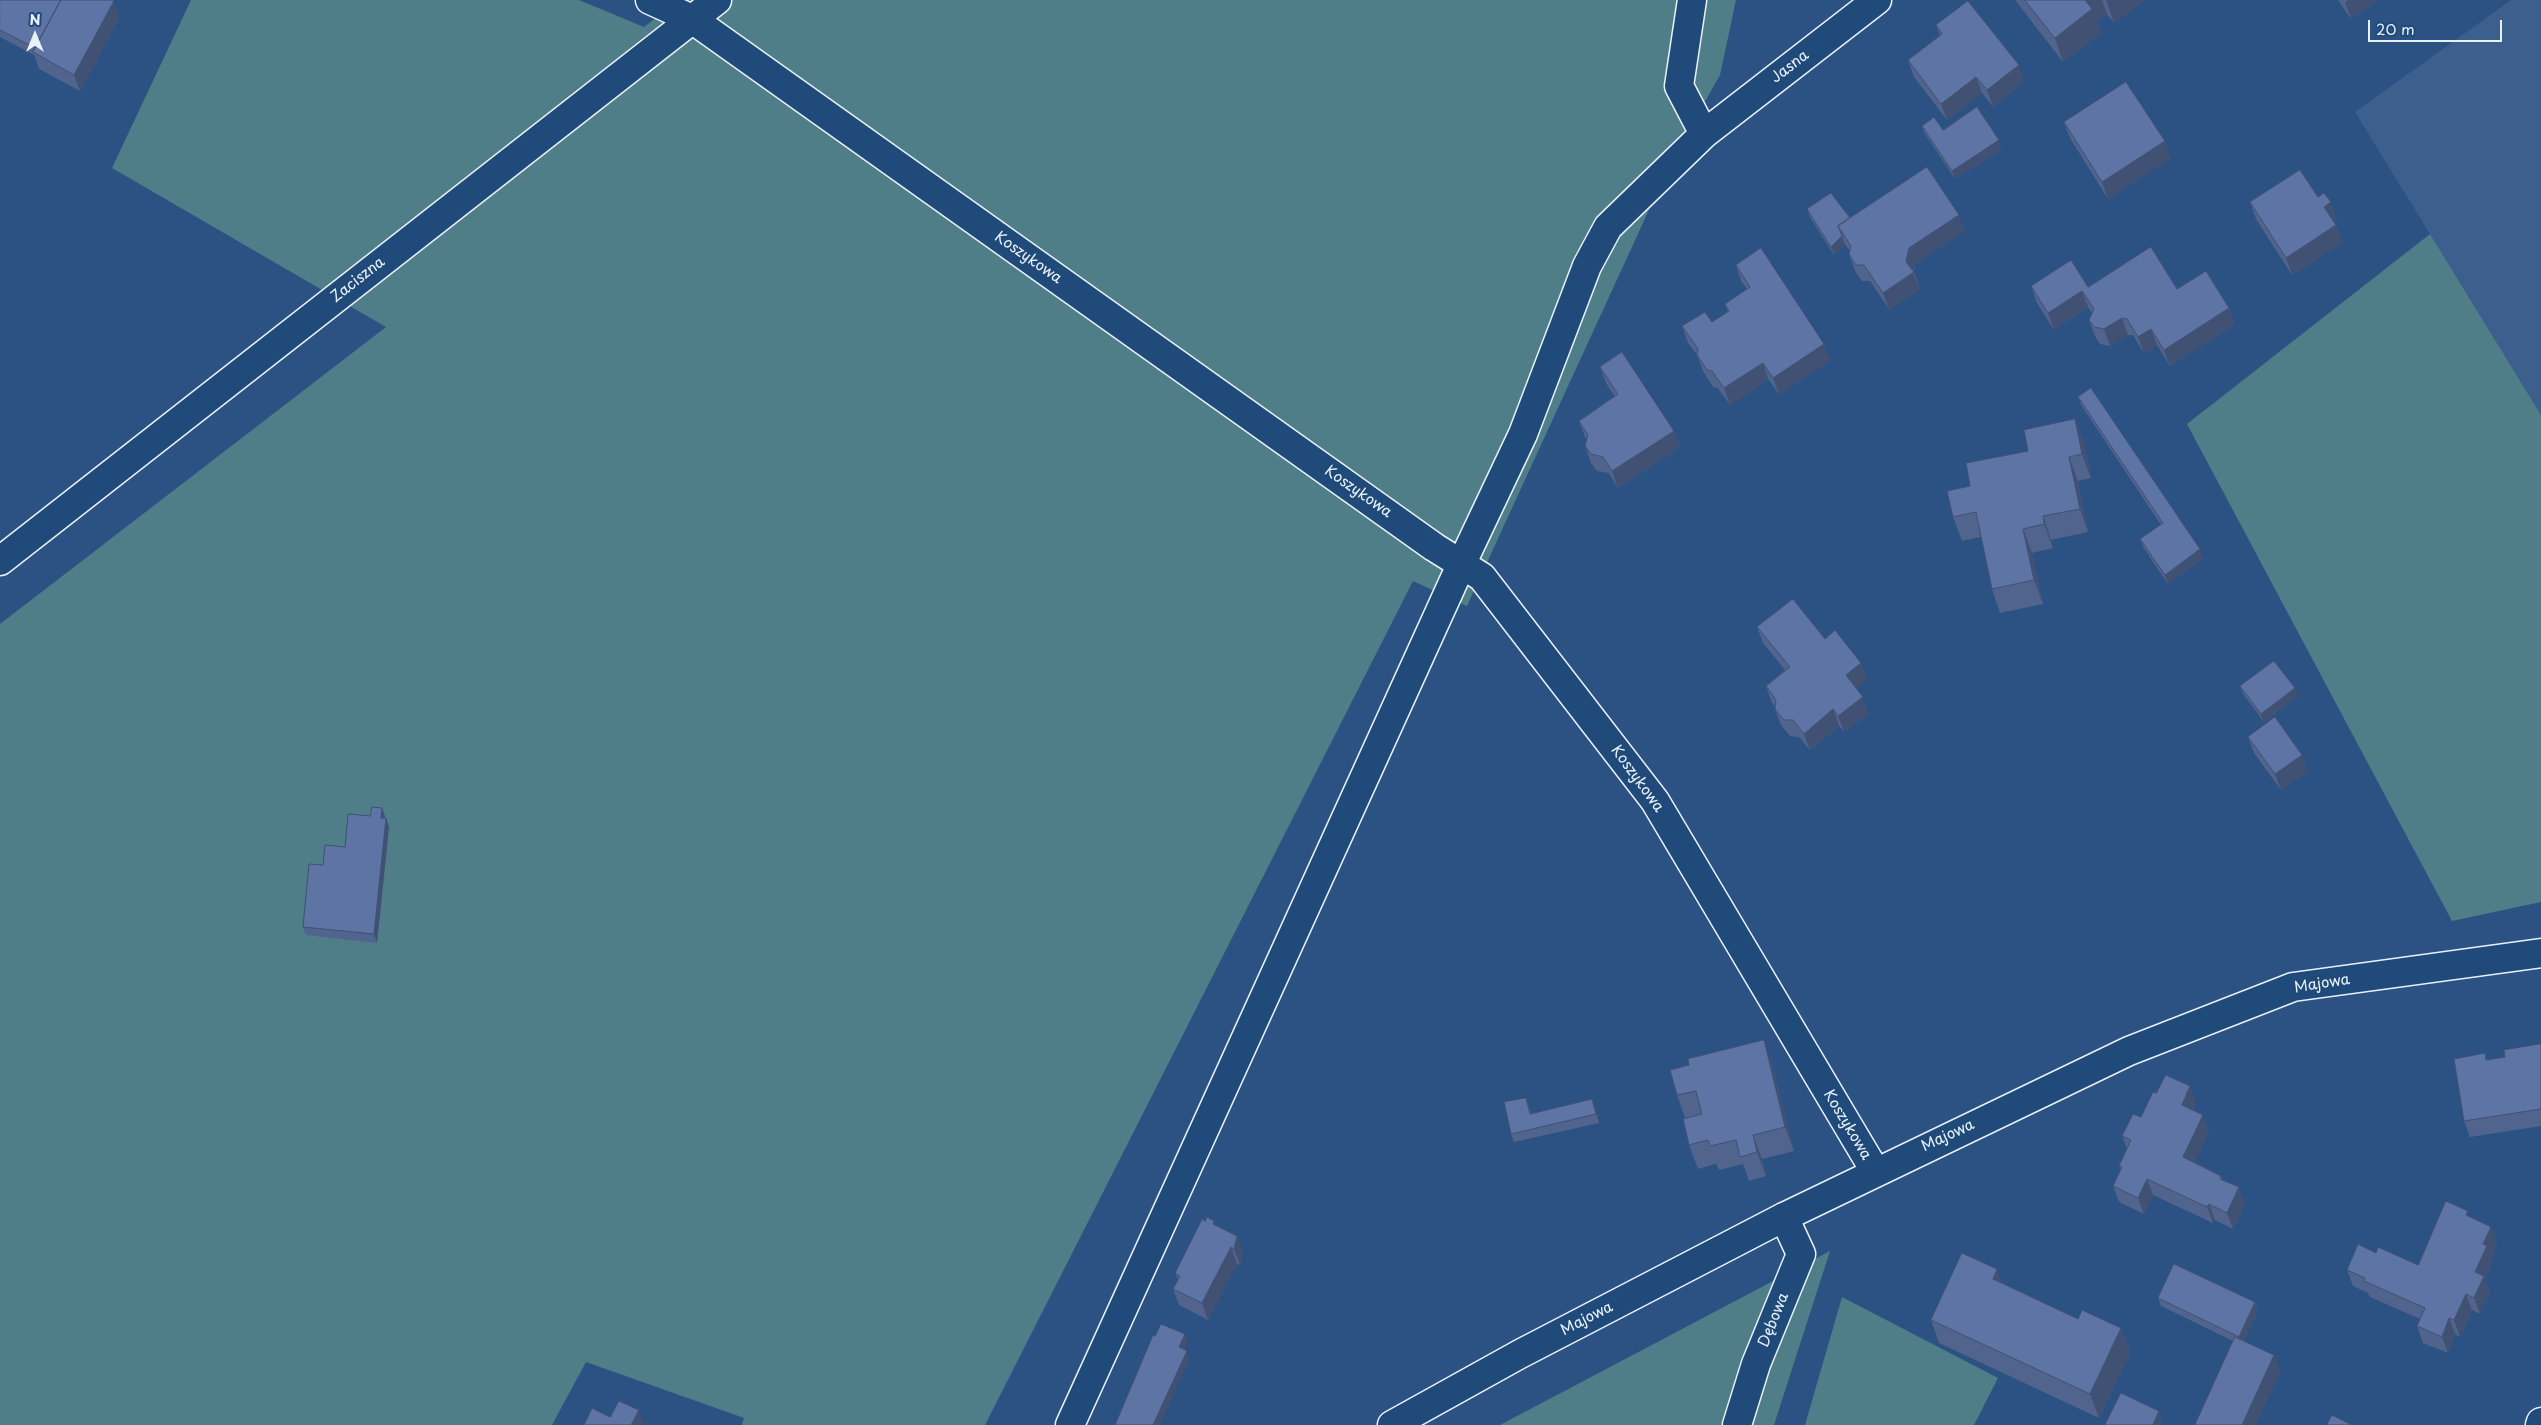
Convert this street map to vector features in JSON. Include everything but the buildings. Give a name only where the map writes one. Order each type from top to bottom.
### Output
[{"type":"street","name":"Koszykowa","points":[[650,0],[692,19],[1460,565],[1482,577],[1655,801],[1875,1171]]},
{"type":"street","name":"Zaciszna","points":[[0,561],[717,0]]},
{"type":"street","points":[[1692,0],[1679,86],[1704,134]]},
{"type":"street","name":"Jasna","points":[[1070,1425],[1460,565],[1523,434],[1587,266],[1608,227],[1704,134],[1877,0]]},
{"type":"street","name":"Majowa","points":[[1392,1425],[1520,1354],[1784,1217],[1875,1171],[2129,1050],[2293,987],[2541,953]]},
{"type":"street","name":"Dębowa","points":[[1737,1425],[1756,1364],[1801,1254],[1784,1217]]},
{"type":"shaded area","points":[[2511,0],[2541,0],[2541,415],[2355,112]]},
{"type":"green space","points":[[191,0],[579,0],[644,27],[679,0],[1736,0],[1720,75],[1671,162],[1467,606],[1413,581],[985,1425],[742,1425],[744,1418],[586,1362],[552,1425],[0,1425],[0,624],[386,327],[112,168]]},
{"type":"green space","points":[[2430,234],[2541,415],[2541,902],[2452,921],[2187,424]]},
{"type":"green space","points":[[1830,1251],[1774,1425],[1500,1425]]},
{"type":"green space","points":[[1842,1297],[1998,1378],[1974,1425],[1805,1425]]}]
